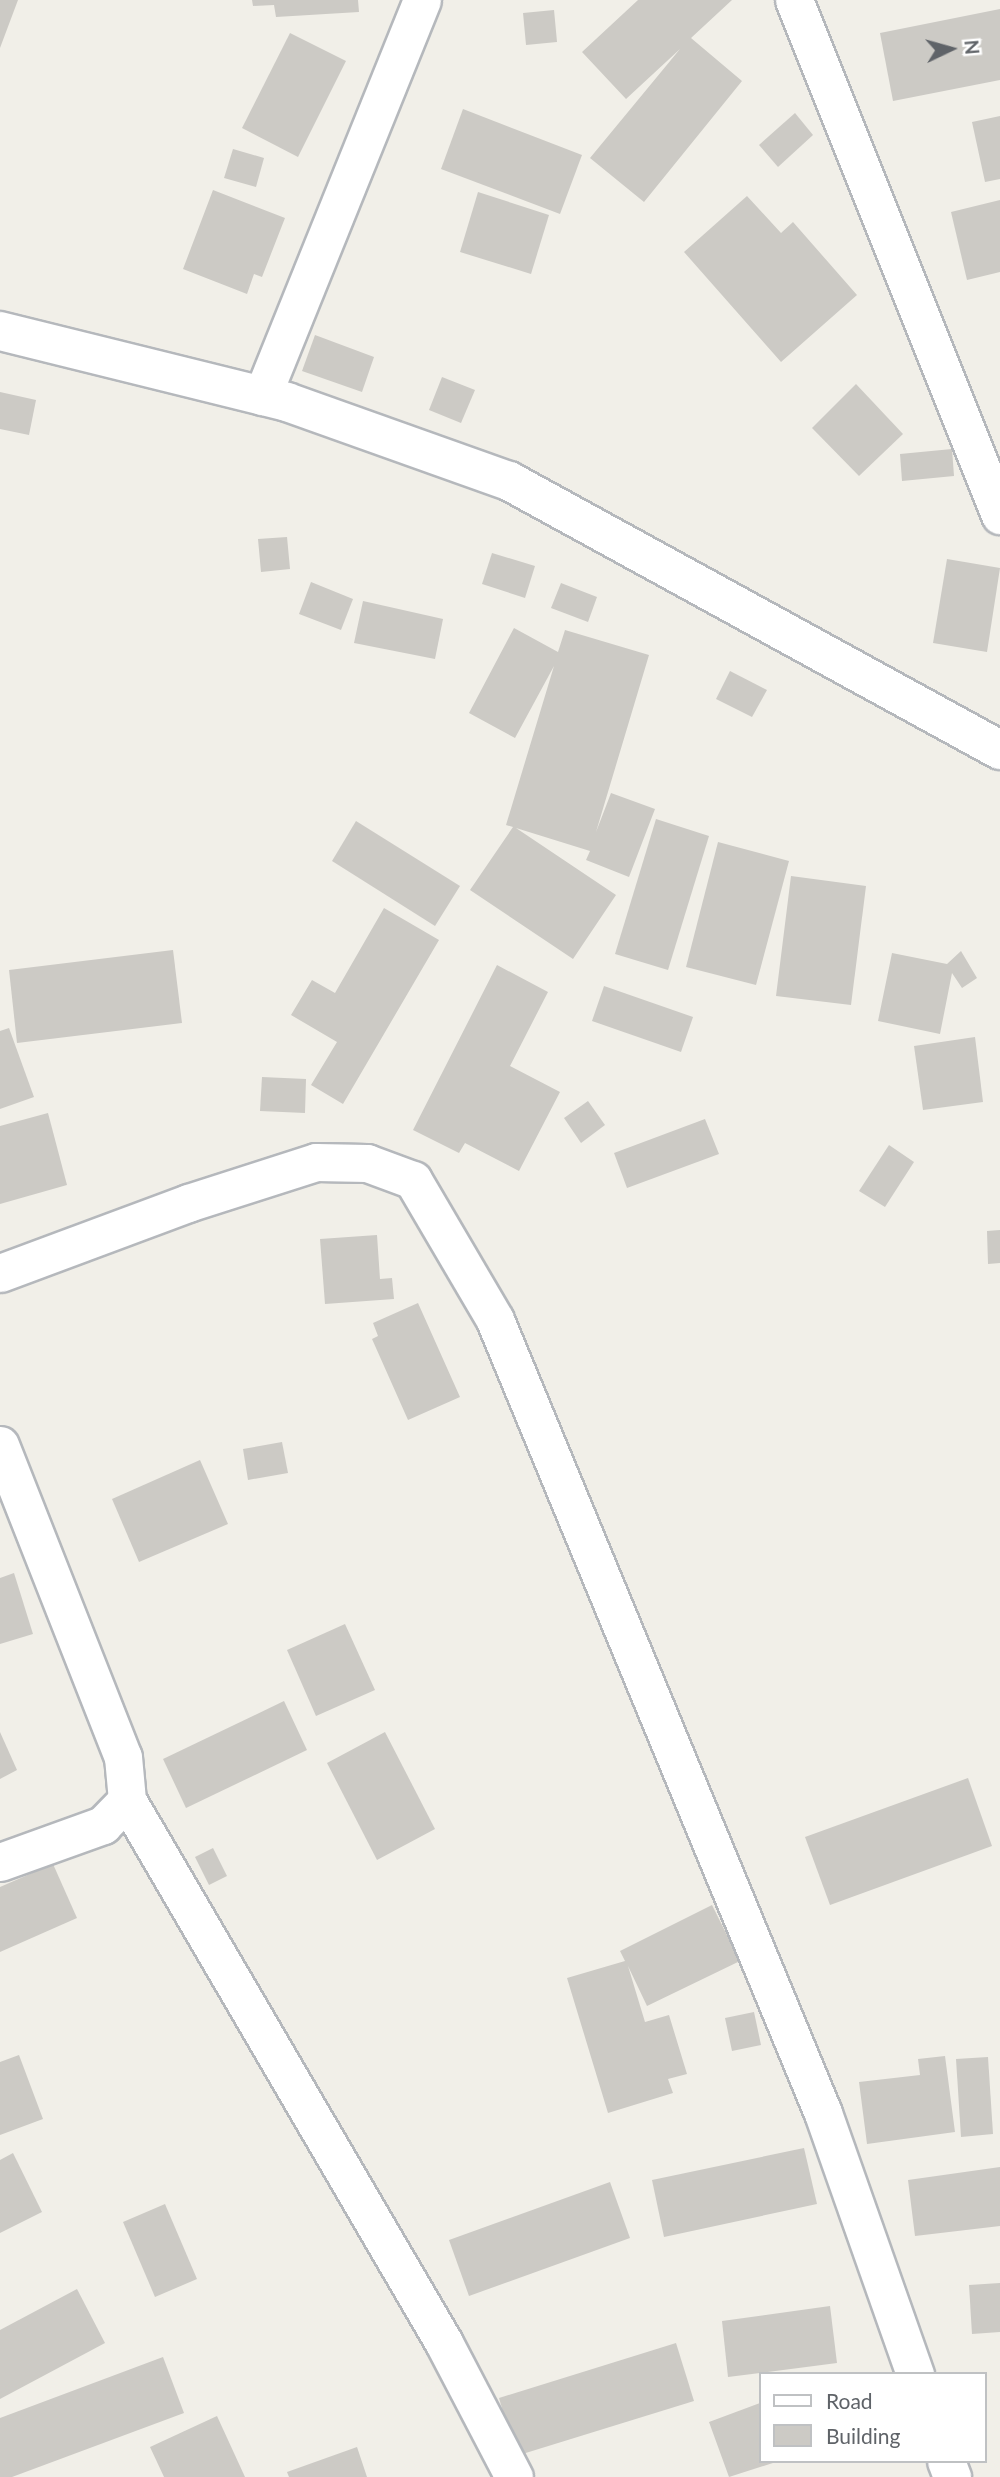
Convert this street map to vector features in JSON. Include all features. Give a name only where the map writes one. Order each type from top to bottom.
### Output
[{"type":"street","points":[[262,396],[422,0]]},
{"type":"street","points":[[794,0],[1000,515]]},
{"type":"street","points":[[0,331],[262,396],[509,481],[1000,750]]},
{"type":"street","points":[[0,1273],[188,1203],[316,1162],[367,1163],[413,1180],[500,1333],[822,2113],[914,2372]]},
{"type":"street","points":[[0,1445],[123,1757],[127,1800],[444,2343],[514,2477]]},
{"type":"street","points":[[0,1862],[103,1825],[127,1800]]},
{"type":"building","points":[[0,0],[18,0],[0,48]]},
{"type":"building","points":[[252,0],[358,0],[359,12],[276,17],[274,5],[253,6]]},
{"type":"building","points":[[638,0],[732,0],[691,38],[742,81],[644,202],[590,158],[680,49],[626,99],[582,52]]},
{"type":"building","points":[[1000,9],[1000,80],[893,101],[880,33]]},
{"type":"building","points":[[554,10],[557,42],[526,45],[523,13]]},
{"type":"building","points":[[290,33],[346,61],[298,157],[242,128]]},
{"type":"building","points":[[463,109],[582,155],[560,214],[441,169]]},
{"type":"building","points":[[795,113],[813,135],[778,167],[759,145]]},
{"type":"building","points":[[1000,116],[1000,179],[985,182],[972,122]]},
{"type":"building","points":[[233,149],[264,158],[256,187],[224,178]]},
{"type":"building","points":[[213,190],[285,218],[262,277],[254,274],[247,294],[183,269]]},
{"type":"building","points":[[478,192],[549,215],[531,274],[460,252]]},
{"type":"building","points":[[747,196],[781,233],[793,222],[857,295],[781,362],[684,252]]},
{"type":"building","points":[[1000,200],[1000,272],[967,280],[951,212]]},
{"type":"building","points":[[315,335],[374,357],[362,392],[302,371]]},
{"type":"building","points":[[442,377],[475,390],[461,423],[429,410]]},
{"type":"building","points":[[856,384],[903,434],[859,476],[812,428]]},
{"type":"building","points":[[0,392],[36,400],[29,435],[0,429]]},
{"type":"building","points":[[952,449],[954,476],[902,481],[900,454]]},
{"type":"building","points":[[287,537],[290,569],[261,572],[258,539]]},
{"type":"building","points":[[492,553],[535,566],[525,598],[482,584]]},
{"type":"building","points":[[947,559],[1000,568],[987,652],[933,643]]},
{"type":"building","points":[[311,582],[353,599],[341,630],[299,614]]},
{"type":"building","points":[[561,583],[597,597],[588,622],[551,608]]},
{"type":"building","points":[[363,601],[443,619],[435,659],[354,643]]},
{"type":"building","points":[[514,628],[558,652],[565,630],[649,655],[596,832],[611,793],[655,809],[629,877],[586,860],[590,851],[516,828],[616,895],[573,959],[470,890],[513,827],[506,825],[554,666],[515,738],[469,713]]},
{"type":"building","points":[[730,671],[767,690],[752,717],[716,699]]},
{"type":"building","points":[[656,819],[709,836],[668,970],[615,954]]},
{"type":"building","points":[[356,821],[460,886],[435,926],[332,861]]},
{"type":"building","points":[[718,842],[789,861],[756,985],[686,967]]},
{"type":"building","points":[[791,876],[866,886],[851,1005],[776,996]]},
{"type":"building","points":[[384,908],[439,940],[343,1104],[311,1085],[337,1042],[291,1015],[312,980],[335,993]]},
{"type":"building","points":[[173,950],[182,1023],[17,1043],[9,970]]},
{"type":"building","points":[[961,951],[977,978],[962,988],[952,973],[940,1034],[878,1021],[892,953],[947,964]]},
{"type":"building","points":[[497,965],[548,992],[510,1066],[560,1092],[519,1171],[465,1143],[459,1153],[413,1130]]},
{"type":"building","points":[[604,986],[693,1017],[681,1052],[592,1021]]},
{"type":"building","points":[[9,1028],[34,1097],[0,1109],[0,1031]]},
{"type":"building","points":[[975,1037],[983,1102],[923,1110],[914,1046]]},
{"type":"building","points":[[262,1077],[306,1079],[305,1113],[260,1111]]},
{"type":"building","points":[[588,1101],[605,1125],[581,1143],[564,1118]]},
{"type":"building","points":[[48,1113],[67,1185],[0,1204],[0,1126]]},
{"type":"building","points":[[705,1119],[719,1154],[627,1188],[614,1153]]},
{"type":"building","points":[[889,1145],[914,1162],[885,1207],[859,1191]]},
{"type":"building","points":[[1000,1230],[1000,1263],[988,1264],[987,1231]]},
{"type":"building","points":[[377,1235],[380,1279],[392,1278],[394,1299],[325,1304],[320,1239]]},
{"type":"building","points":[[418,1303],[460,1397],[408,1420],[372,1339],[378,1336],[373,1323]]},
{"type":"building","points":[[282,1442],[288,1473],[248,1480],[243,1449]]},
{"type":"building","points":[[200,1460],[228,1524],[139,1562],[112,1499]]},
{"type":"building","points":[[14,1573],[33,1634],[0,1644],[0,1578]]},
{"type":"building","points":[[345,1624],[375,1690],[316,1716],[287,1650]]},
{"type":"building","points":[[284,1701],[307,1750],[186,1808],[163,1759]]},
{"type":"building","points":[[0,1732],[17,1770],[0,1779]]},
{"type":"building","points":[[385,1732],[435,1829],[377,1860],[327,1763]]},
{"type":"building","points":[[968,1778],[992,1846],[830,1905],[805,1837]]},
{"type":"building","points":[[213,1848],[227,1876],[209,1885],[195,1857]]},
{"type":"building","points":[[53,1864],[77,1918],[0,1952],[0,1887]]},
{"type":"building","points":[[712,1905],[740,1961],[647,2006],[628,1966],[645,2022],[669,2015],[687,2074],[668,2079],[673,2093],[608,2113],[567,1978],[625,1961],[620,1951]]},
{"type":"building","points":[[754,2012],[761,2045],[732,2051],[725,2018]]},
{"type":"building","points":[[19,2055],[43,2119],[0,2135],[0,2062]]},
{"type":"building","points":[[945,2056],[955,2132],[867,2144],[859,2082],[920,2075],[918,2059]]},
{"type":"building","points":[[988,2057],[993,2134],[961,2137],[956,2059]]},
{"type":"building","points":[[804,2148],[817,2204],[664,2237],[652,2180]]},
{"type":"building","points":[[13,2153],[42,2212],[0,2233],[0,2160]]},
{"type":"building","points":[[1000,2167],[1000,2226],[915,2236],[908,2180]]},
{"type":"building","points":[[610,2182],[630,2238],[469,2296],[449,2240]]},
{"type":"building","points":[[165,2204],[197,2279],[155,2297],[123,2222]]},
{"type":"building","points":[[1000,2283],[1000,2332],[972,2334],[969,2285]]},
{"type":"building","points":[[77,2289],[105,2343],[0,2399],[0,2330]]},
{"type":"building","points":[[830,2306],[837,2363],[728,2377],[722,2321]]},
{"type":"building","points":[[676,2343],[694,2401],[516,2456],[499,2398]]},
{"type":"building","points":[[163,2357],[184,2413],[12,2477],[0,2477],[0,2418]]},
{"type":"building","points":[[758,2404],[758,2463],[773,2463],[729,2477],[709,2422]]},
{"type":"building","points":[[217,2416],[245,2477],[164,2477],[150,2447]]},
{"type":"building","points":[[357,2447],[367,2477],[289,2477],[287,2472]]}]
